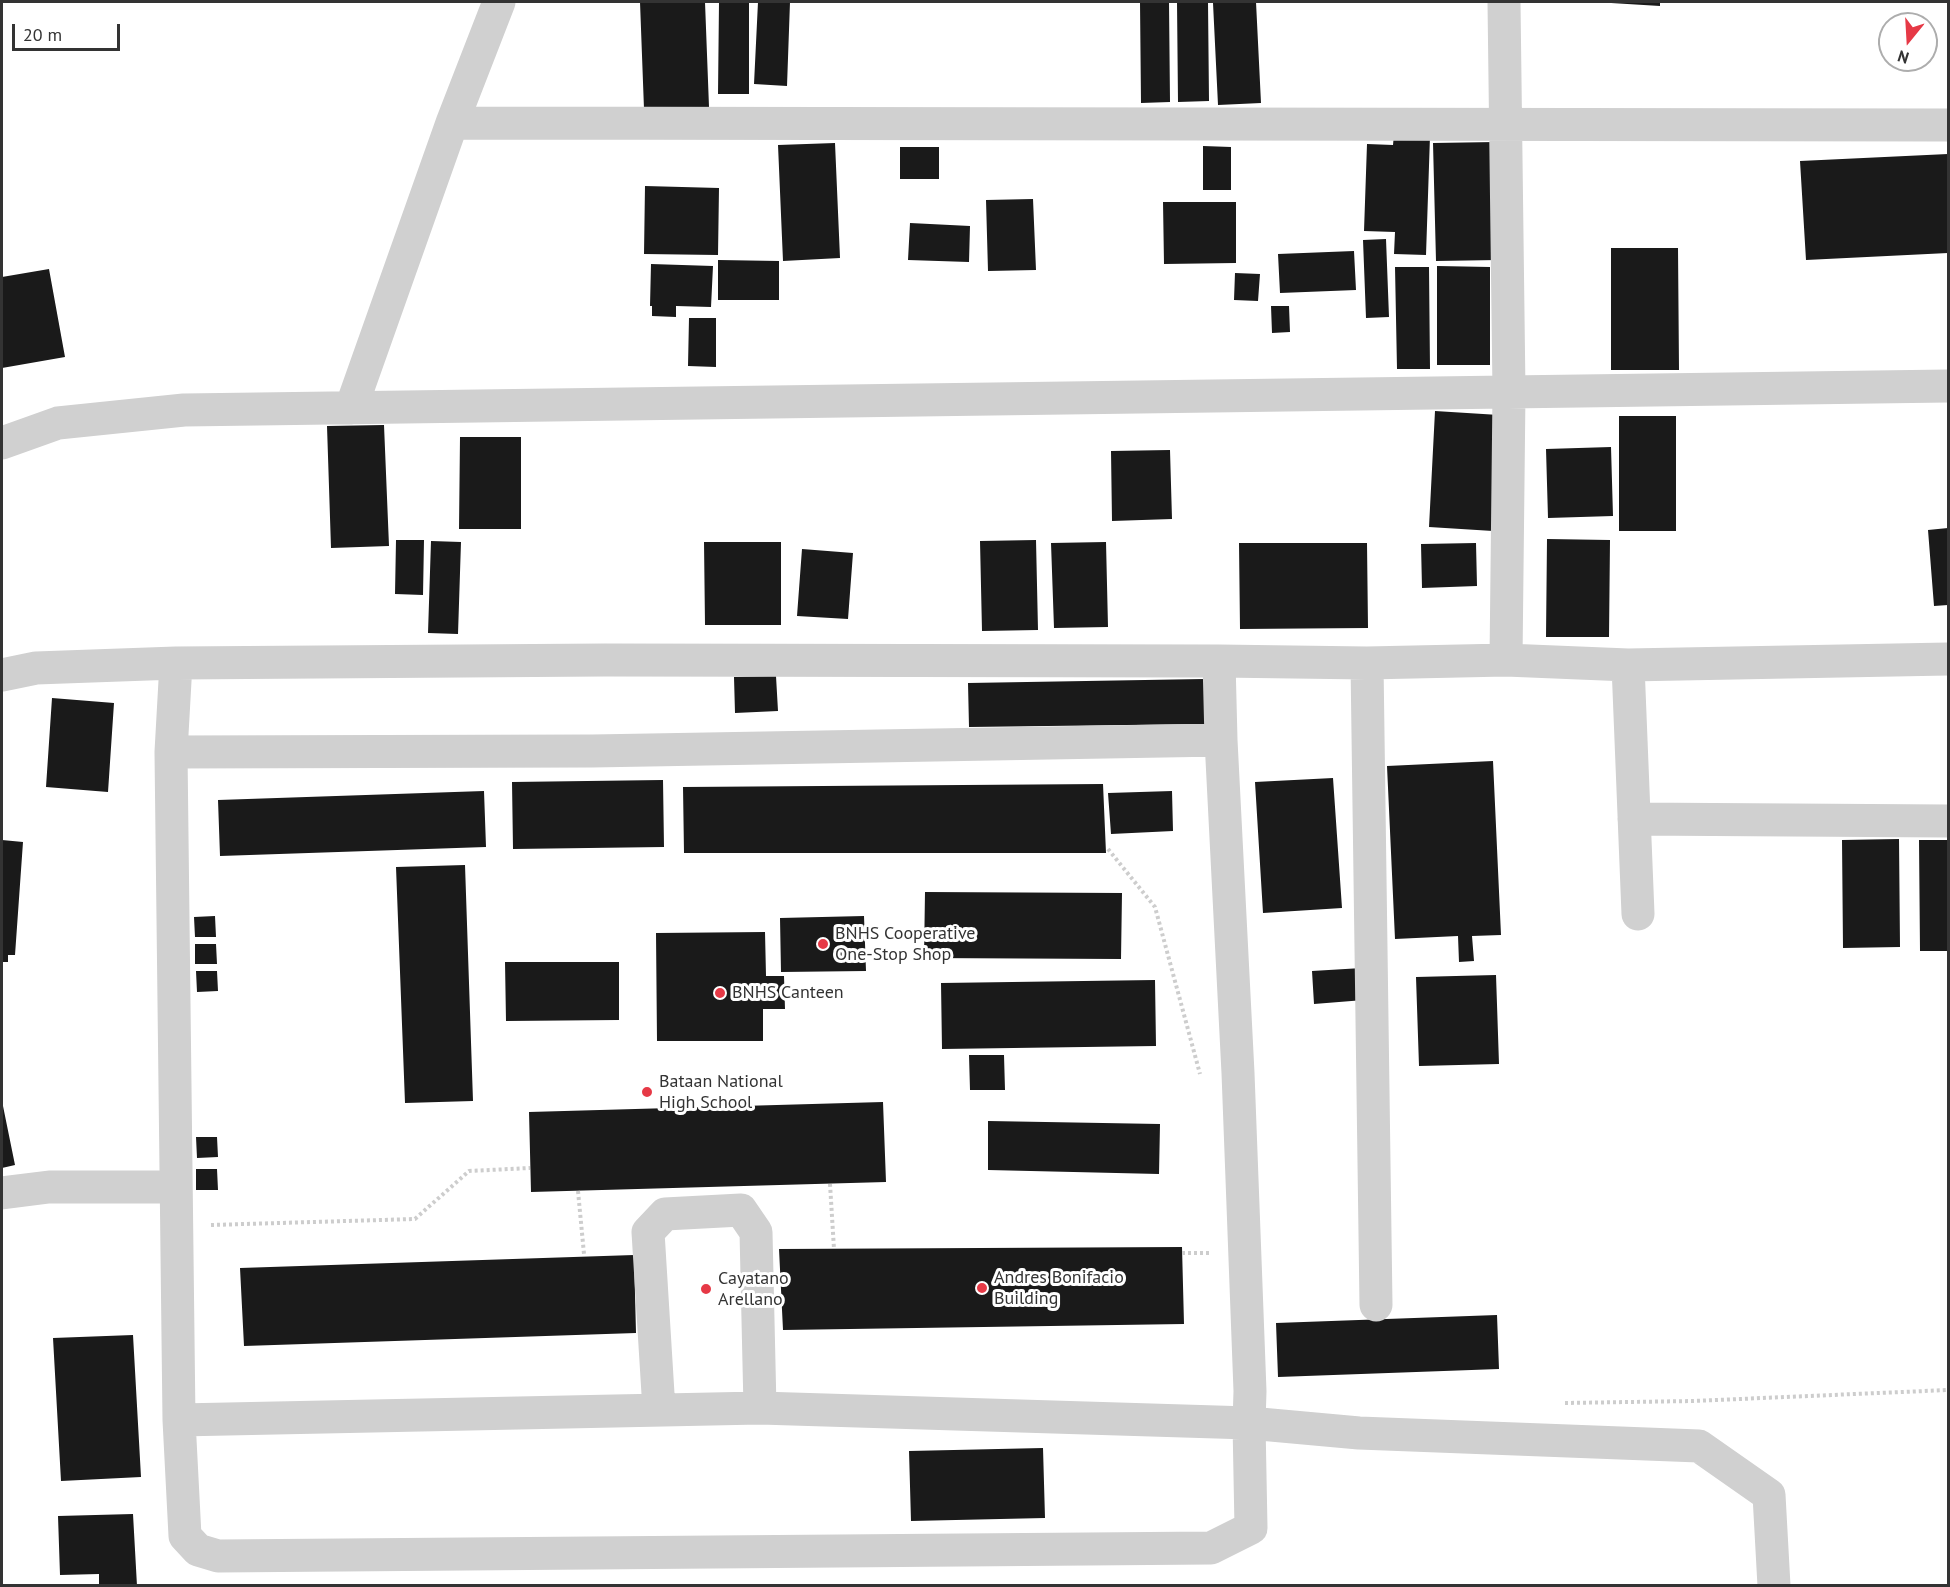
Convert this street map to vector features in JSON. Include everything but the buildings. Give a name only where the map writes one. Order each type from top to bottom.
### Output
[{"type":"street","points":[[351,408],[452,123],[499,2]]},
{"type":"street","points":[[1504,2],[1509,392],[1506,660]]},
{"type":"street","points":[[452,123],[1948,125]]},
{"type":"street","points":[[2,443],[58,423],[184,410],[1948,386]]},
{"type":"street","points":[[2,675],[36,668],[176,663],[593,660],[1366,663],[1506,660],[1628,665],[1948,659]]},
{"type":"street","points":[[176,663],[171,752],[179,1420],[184,1536],[198,1550],[218,1556],[1211,1548],[1251,1528],[1250,1391],[1238,1061],[1219,661]]},
{"type":"street","points":[[1366,663],[1376,1305]]},
{"type":"street","points":[[1628,665],[1638,914]]},
{"type":"street","points":[[171,752],[592,751],[1221,740]]},
{"type":"street","points":[[1634,819],[1948,821]]},
{"type":"street","points":[[2,1193],[48,1187],[176,1187]]},
{"type":"street","points":[[659,1410],[648,1232],[664,1214],[741,1210],[756,1232],[760,1408]]},
{"type":"street","points":[[179,1420],[760,1408],[1249,1423],[1359,1432],[1699,1446],[1769,1495],[1774,1586]]},
{"type":"path","points":[[1108,849],[1155,907],[1202,1080]]},
{"type":"path","points":[[177,1226],[415,1219],[468,1171],[530,1168]]},
{"type":"path","points":[[830,1184],[834,1249]]},
{"type":"path","points":[[578,1191],[584,1254]]},
{"type":"path","points":[[1559,1403],[1693,1401],[1948,1390]]},
{"type":"place","name":"BNHS Cooperative One-Stop Shop","points":[[823,944]]},
{"type":"place","name":"BNHS Canteen","points":[[720,993]]},
{"type":"place","name":"Bataan National High School","points":[[647,1092]]},
{"type":"place","name":"Andres Bonifacio Building","points":[[982,1288]]},
{"type":"place","name":"Cayatano Arellano","points":[[706,1289]]}]
